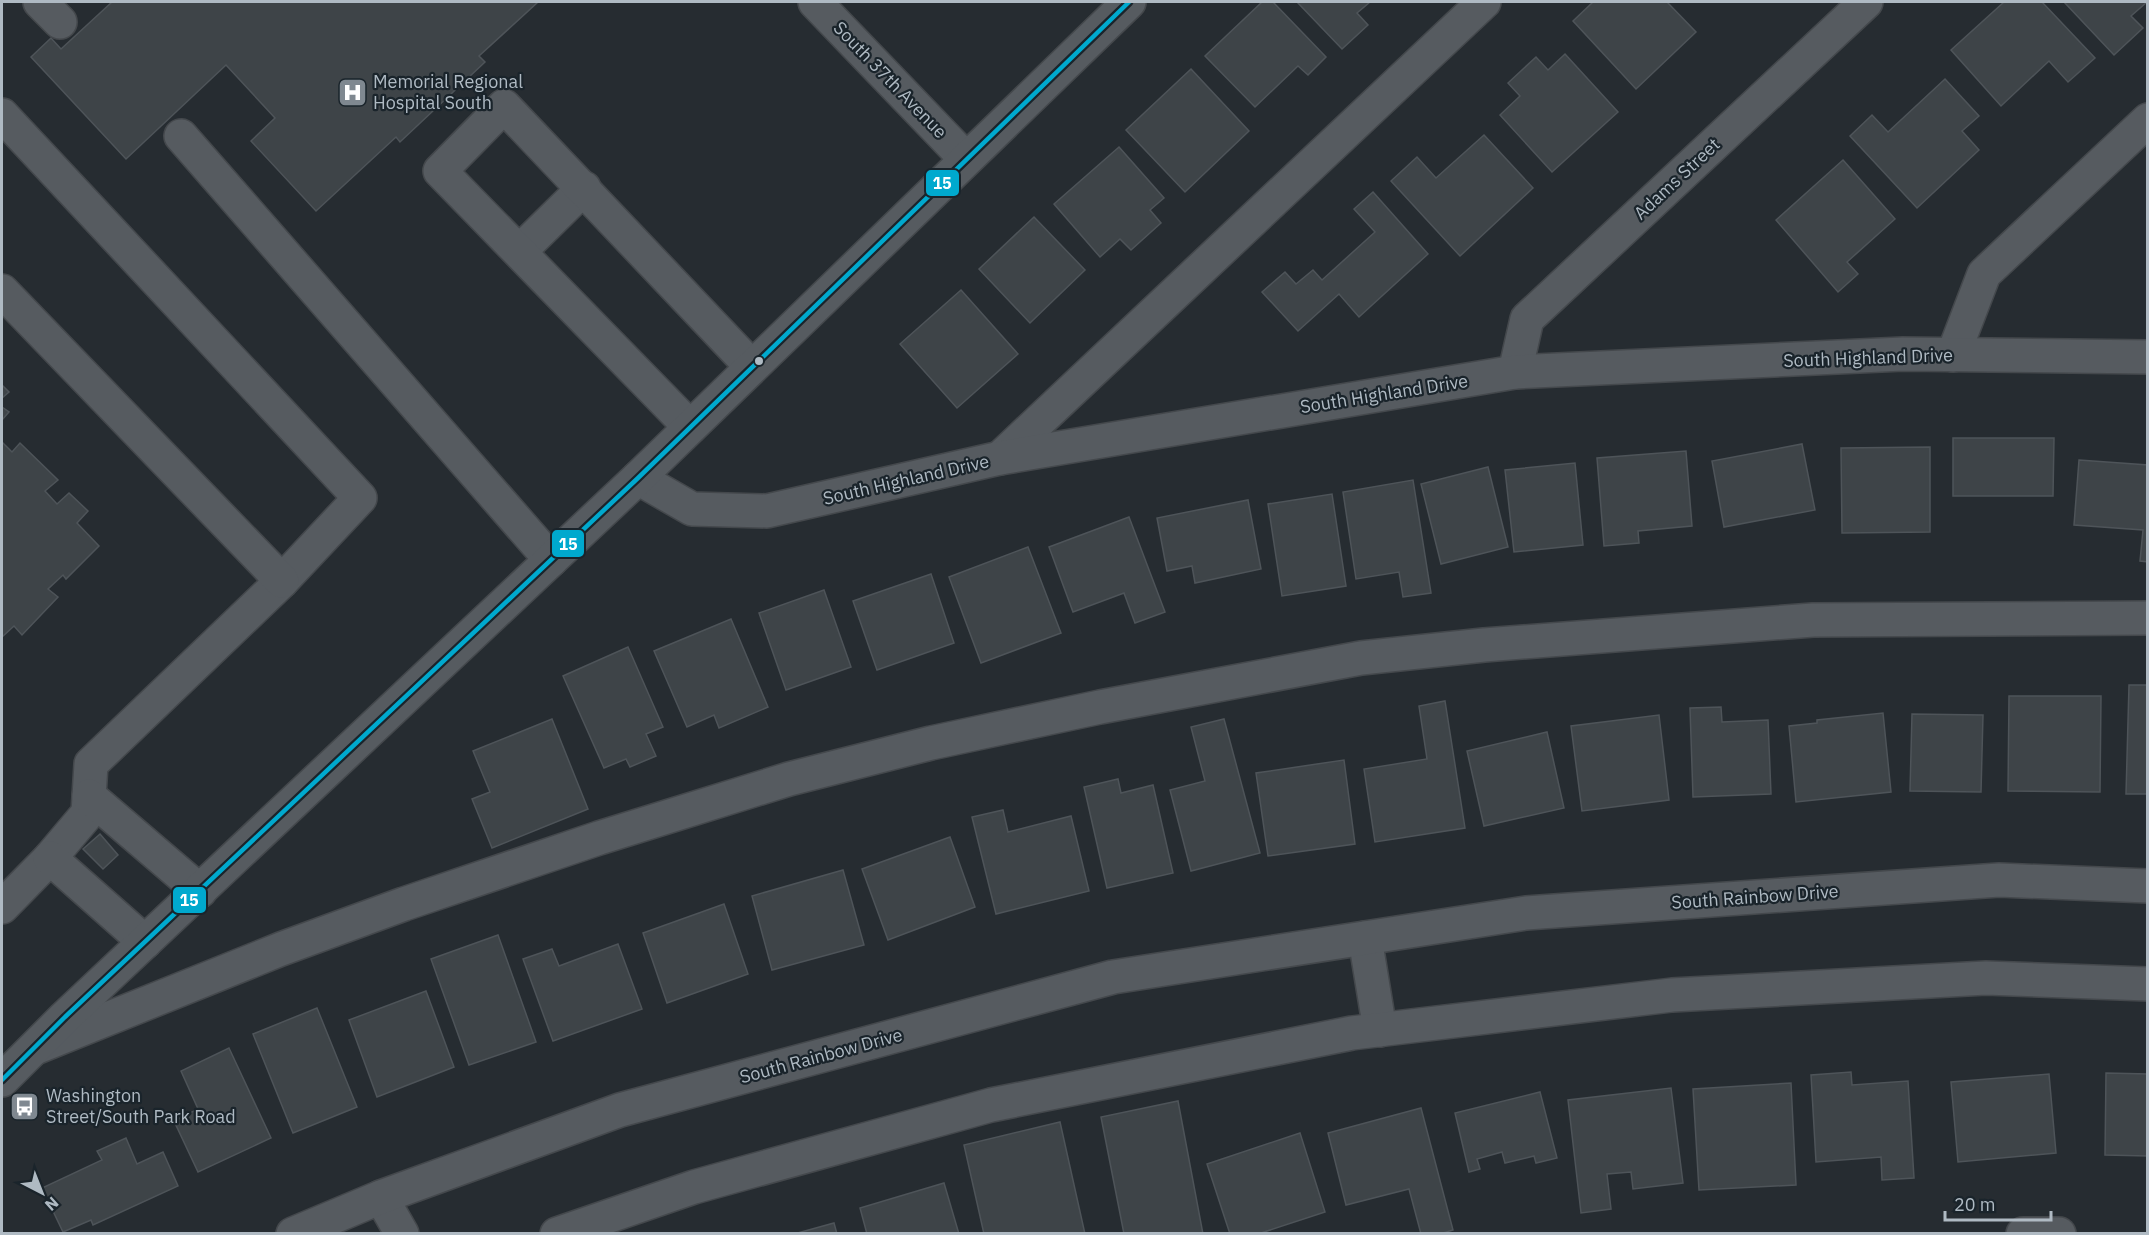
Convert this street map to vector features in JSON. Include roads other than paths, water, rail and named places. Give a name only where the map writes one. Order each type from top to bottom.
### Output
[{"type":"street","name":"South 37th Avenue","points":[[815,2],[966,159]]},
{"type":"street","points":[[2,1080],[145,942],[638,478],[1129,2]]},
{"type":"street","points":[[1000,458],[1484,2]]},
{"type":"street","name":"Adams Street","points":[[1515,372],[1527,319],[1866,2]]},
{"type":"street","points":[[690,427],[440,171],[504,106],[752,367]]},
{"type":"street","points":[[2,115],[360,498],[282,581],[91,764],[88,813],[50,858],[2,907]]},
{"type":"street","points":[[1953,355],[1984,274],[2148,120]]},
{"type":"street","points":[[182,136],[551,560]]},
{"type":"street","points":[[520,251],[584,188]]},
{"type":"street","points":[[2,291],[282,581]]},
{"type":"street","name":"South Highland Drive","points":[[638,478],[692,509],[767,511],[1000,458],[1515,372],[1903,354],[2148,357]]},
{"type":"street","points":[[35,1048],[292,945],[404,904],[599,838],[789,779],[931,743],[1100,707],[1361,658],[1484,645],[1813,620],[2148,618]]},
{"type":"street","points":[[89,796],[200,891]]},
{"type":"street","points":[[50,858],[145,942]]},
{"type":"street","name":"South Rainbow Drive","points":[[293,1233],[381,1197],[620,1110],[1113,977],[1526,913],[1999,880],[2148,886]]},
{"type":"street","points":[[1365,938],[1380,1030]]},
{"type":"street","points":[[557,1233],[694,1186],[991,1105],[1380,1030],[1672,995],[1986,978],[2148,984]]},
{"type":"street","points":[[381,1197],[402,1233]]},
{"type":"street","points":[[2023,1233],[2060,1233]]},
{"type":"place","name":"Memorial Regional Hospital South","points":[[352,92]]},
{"type":"place","name":"Washington Street/South Park Road","points":[[25,1106]]}]
